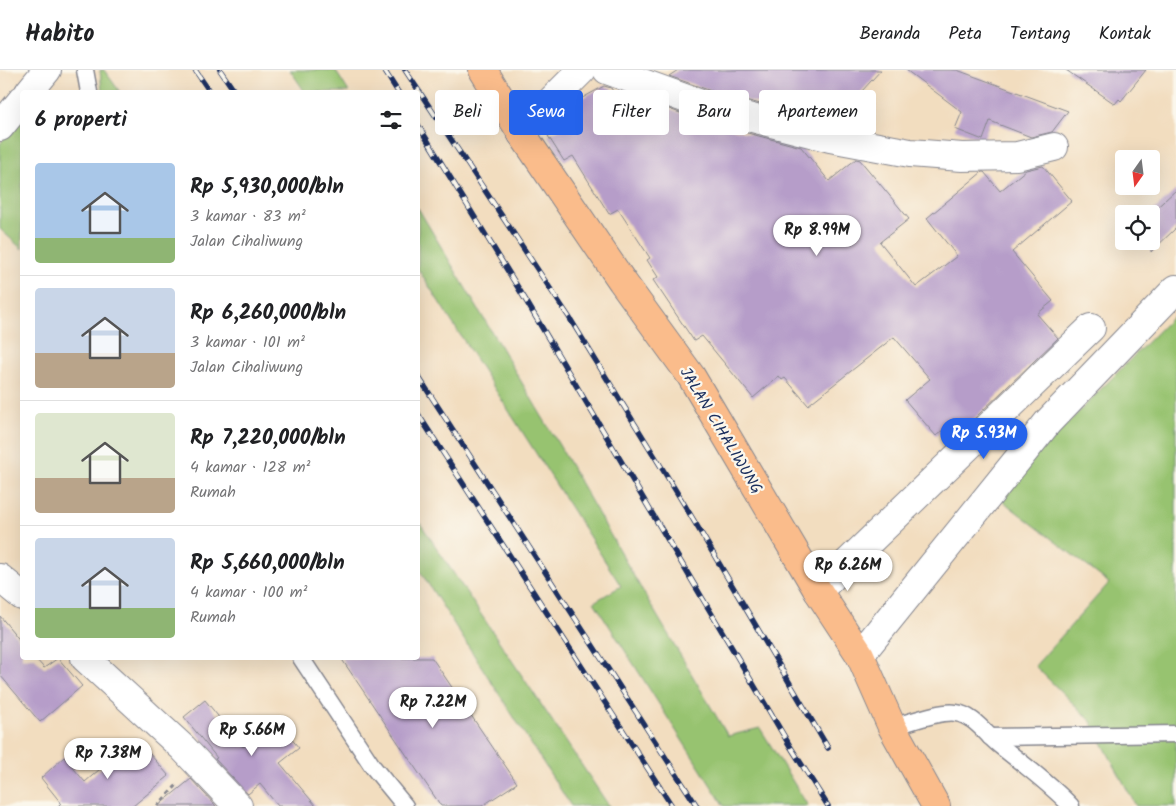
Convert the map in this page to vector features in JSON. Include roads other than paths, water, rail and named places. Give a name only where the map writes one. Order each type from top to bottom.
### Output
[{"type":"highway","name":"JALAN CIHALIWUNG","points":[[483,70],[509,113]]},
{"type":"highway","name":"JALAN CIHALIWUNG","points":[[523,135],[622,280],[691,376],[818,592],[860,655],[892,727],[936,806]]},
{"type":"street","points":[[31,90],[47,70]]},
{"type":"street","points":[[562,90],[582,70]]},
{"type":"street","points":[[607,70],[708,107],[830,138],[910,153],[962,157],[1017,156],[1054,147]]},
{"type":"street","points":[[0,127],[20,102]]},
{"type":"street","points":[[860,655],[1048,422],[1176,288]]},
{"type":"street","points":[[818,592],[1091,328]]},
{"type":"street","points":[[0,578],[20,594]]},
{"type":"street","points":[[87,660],[183,748],[238,806]]},
{"type":"lane","points":[[85,70],[89,90]]},
{"type":"lane","points":[[302,660],[374,768],[405,806]]},
{"type":"lane","points":[[892,727],[946,713],[958,713],[970,719],[1071,806]]},
{"type":"lane","points":[[990,737],[1176,734]]},
{"type":"railway","points":[[195,70],[209,90]]},
{"type":"railway","points":[[220,70],[234,90]]},
{"type":"railway","points":[[384,70],[397,90]]},
{"type":"railway","points":[[405,70],[418,90]]},
{"type":"railway","points":[[420,93],[569,317],[684,504],[828,748]]},
{"type":"railway","points":[[420,128],[525,299],[790,746],[828,806]]},
{"type":"railway","points":[[420,379],[697,806]]},
{"type":"railway","points":[[420,417],[672,806]]}]
